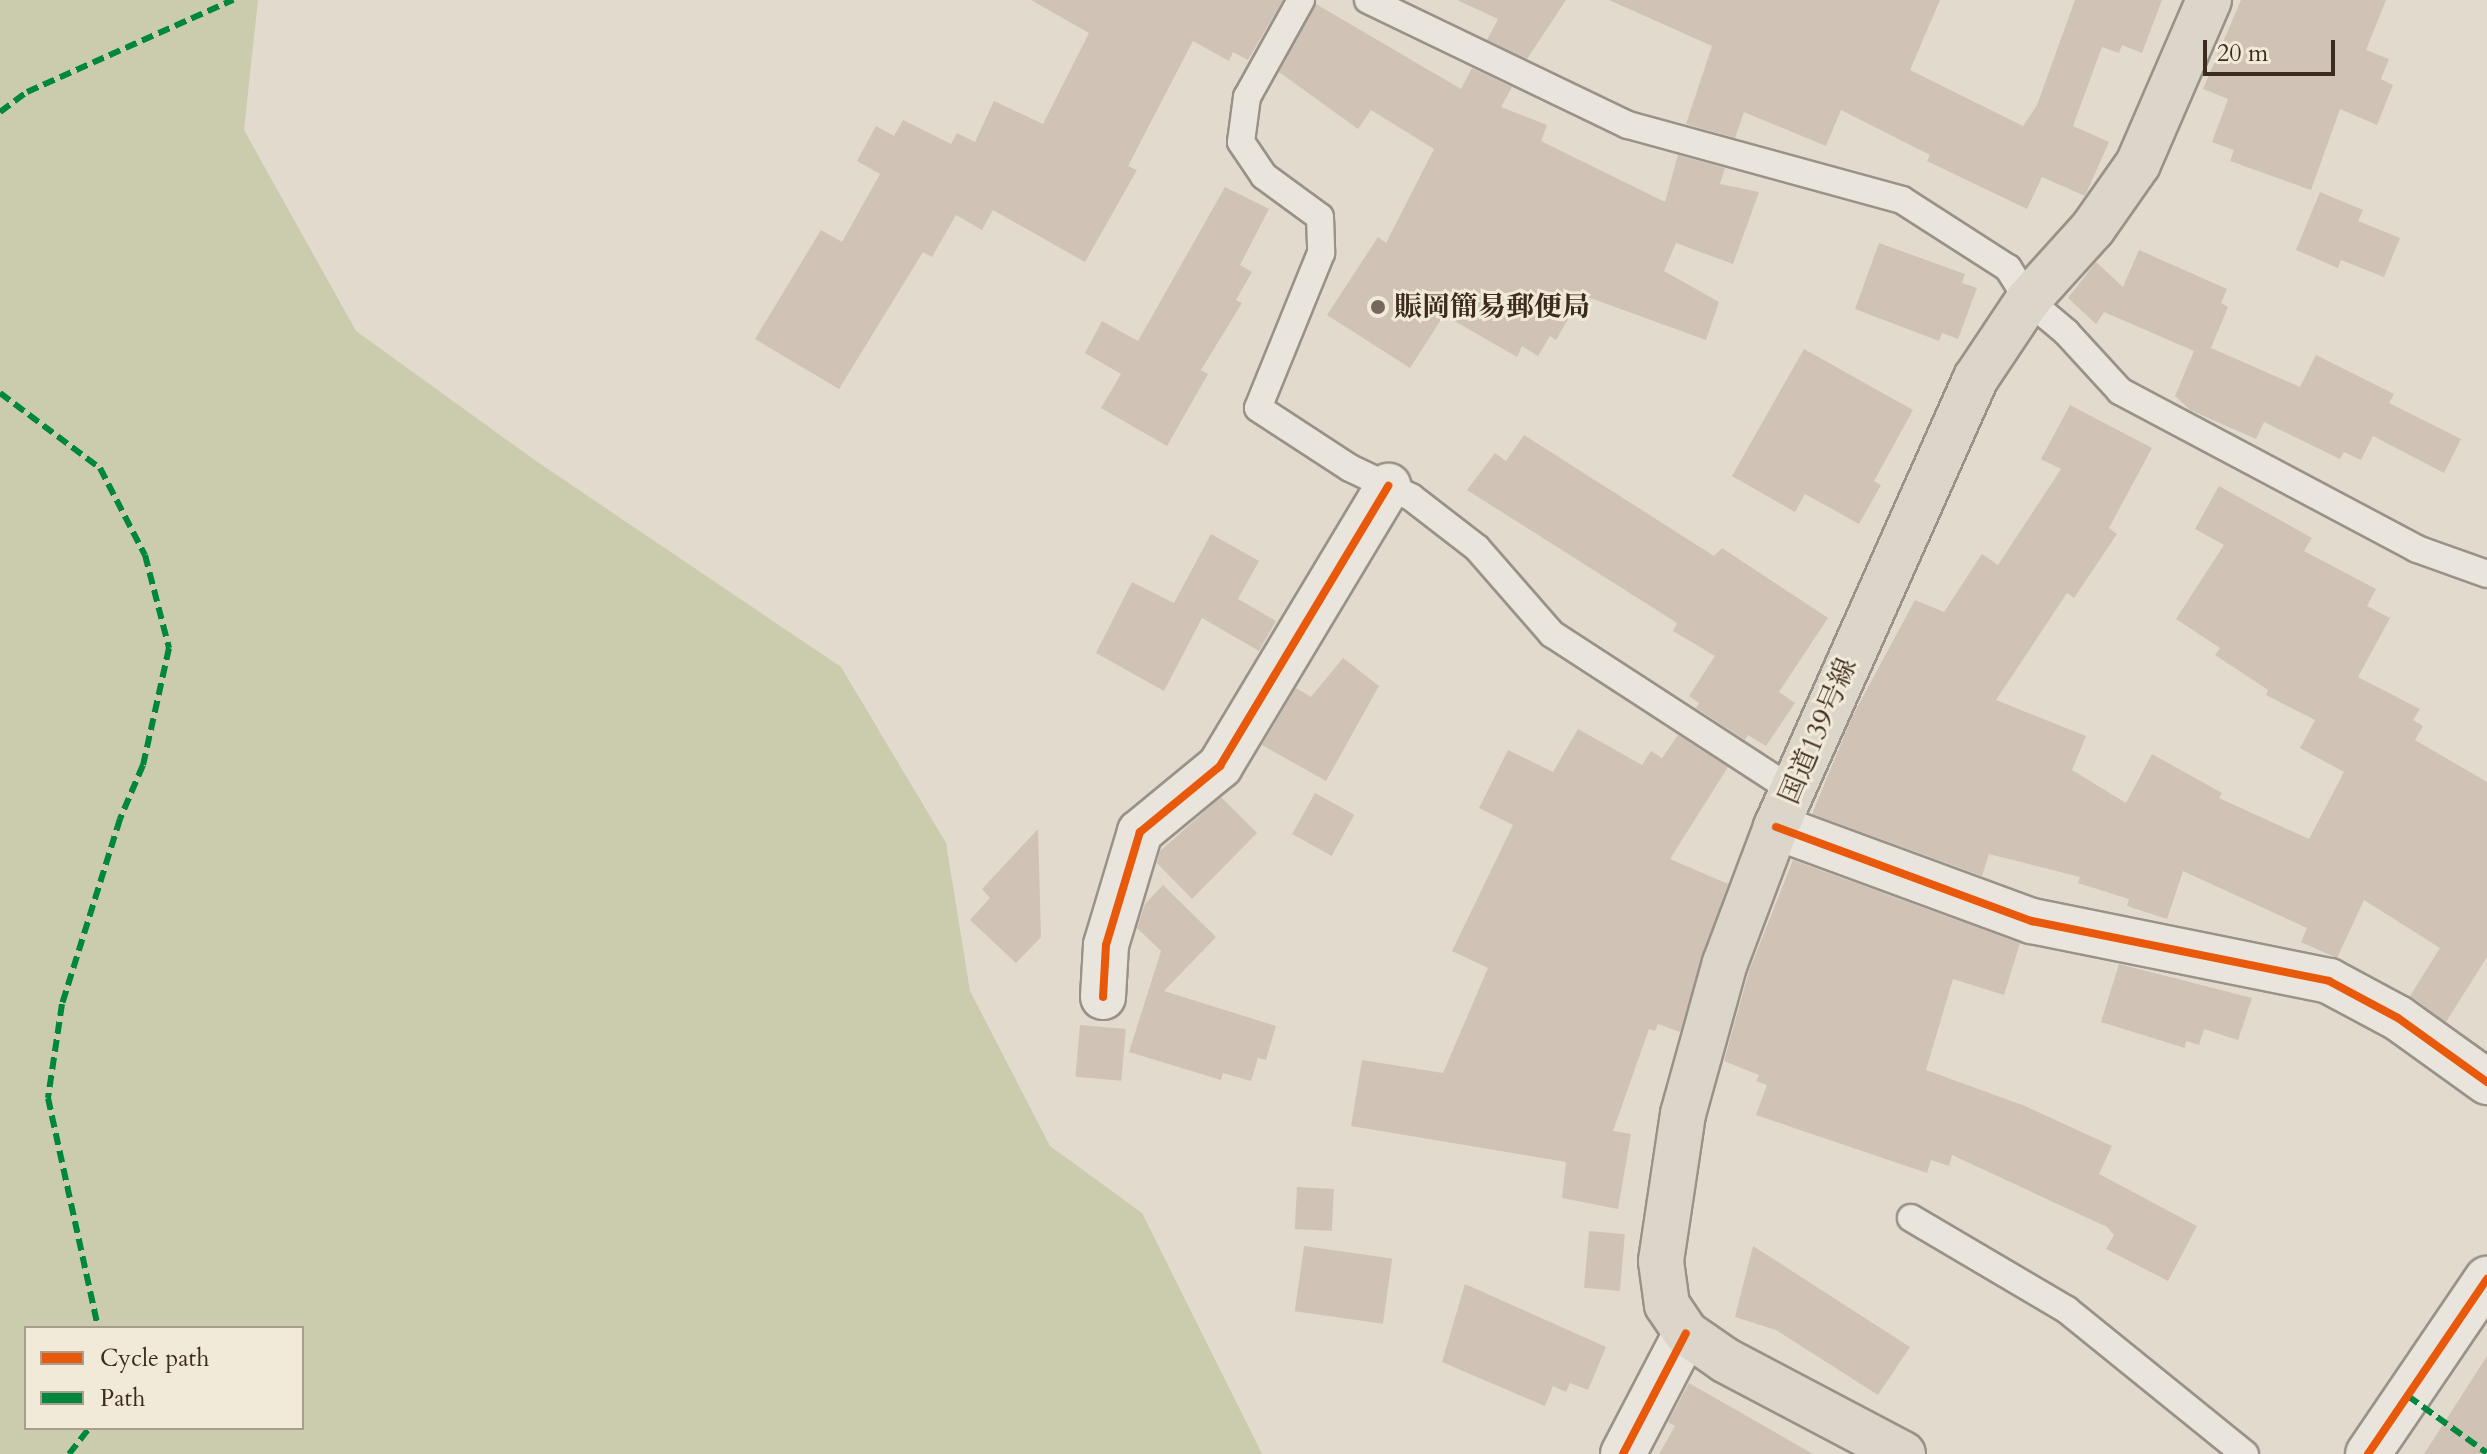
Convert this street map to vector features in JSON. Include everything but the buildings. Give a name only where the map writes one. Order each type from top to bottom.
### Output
[{"type":"highway","name":"国道139号線","points":[[1903,1454],[1791,1399],[1686,1333],[1667,1305],[1661,1261],[1668,1194],[1702,1034],[1784,808],[1976,378],[2028,300],[2093,228],[2138,164],[2209,0]]},
{"type":"street","points":[[1103,997],[1106,945],[1140,832],[1220,766],[1388,486]]},
{"type":"street","points":[[1784,808],[2032,921],[2329,981],[2398,1018],[2487,1082]]},
{"type":"street","points":[[2368,1454],[2487,1279]]},
{"type":"street","points":[[1623,1454],[1686,1333]]},
{"type":"lane","points":[[1301,0],[1247,97],[1241,142],[1264,176],[1320,217],[1321,253],[1258,408],[1388,486],[1477,548],[1552,634],[1784,808]]},
{"type":"lane","points":[[1368,0],[1628,125],[1902,200],[2008,268],[2028,300],[2066,332],[2120,391],[2417,549],[2487,574]]},
{"type":"lane","points":[[1911,1218],[2067,1310],[2245,1454]]},
{"type":"green space","points":[[0,0],[258,0],[244,130],[356,331],[536,461],[841,667],[946,843],[970,991],[1050,1146],[1142,1213],[1262,1454],[0,1454]]},
{"type":"marked path","points":[[0,112],[27,92],[233,0]]},
{"type":"marked path","points":[[0,393],[100,468],[145,555],[169,648],[143,765],[120,819],[62,1004],[48,1098],[98,1326]]},
{"type":"marked path","points":[[2408,1396],[2487,1453]]},
{"type":"marked path","points":[[69,1454],[87,1430]]},
{"type":"cycle path","points":[[1103,997],[1106,945],[1140,832],[1220,766],[1388,486]]},
{"type":"cycle path","points":[[1776,827],[2032,921],[2329,981],[2398,1018],[2487,1082]]},
{"type":"cycle path","points":[[2368,1454],[2487,1279]]},
{"type":"cycle path","points":[[1623,1454],[1686,1333]]},
{"type":"place","name":"賑岡簡易郵便局","points":[[1378,307]]}]
